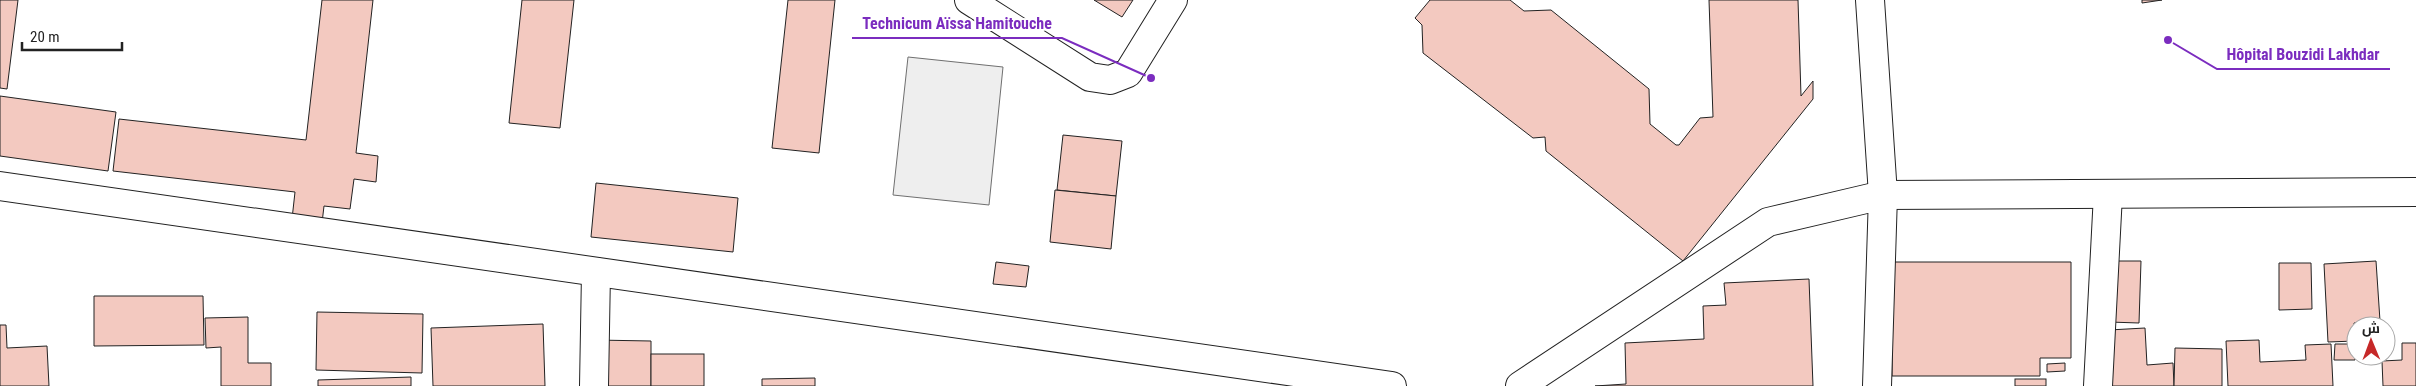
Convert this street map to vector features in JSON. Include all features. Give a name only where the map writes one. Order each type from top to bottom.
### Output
[{"type":"street","points":[[970,0],[1090,77],[1110,80],[1128,73],[1173,0]]},
{"type":"street","points":[[1870,0],[1884,195],[1877,386]]},
{"type":"street","points":[[0,186],[596,272],[1331,382],[1392,386]]},
{"type":"street","points":[[1520,386],[1768,222],[1884,195],[2416,192]]},
{"type":"street","points":[[2098,386],[2108,194]]},
{"type":"street","points":[[594,386],[596,272]]},
{"type":"shaded area","points":[[908,57],[1003,67],[989,205],[893,195]]},
{"type":"building","points":[[0,0],[18,0],[7,89],[0,88]]},
{"type":"building","points":[[322,0],[373,0],[356,153],[378,156],[376,182],[354,179],[350,209],[324,206],[322,223],[292,219],[295,192],[113,171],[119,119],[306,140]]},
{"type":"building","points":[[522,0],[574,0],[560,128],[509,123]]},
{"type":"building","points":[[788,0],[835,0],[819,153],[772,148]]},
{"type":"building","points":[[1094,0],[1133,0],[1122,17]]},
{"type":"building","points":[[1430,0],[1510,0],[1524,11],[1551,10],[1649,89],[1650,124],[1676,145],[1679,145],[1700,118],[1713,117],[1709,0],[1798,0],[1801,96],[1813,81],[1813,99],[1683,261],[1546,151],[1545,137],[1533,138],[1423,53],[1422,25],[1415,18]]},
{"type":"building","points":[[2142,0],[2162,0],[2142,3]]},
{"type":"building","points":[[0,96],[116,112],[108,171],[0,156]]},
{"type":"building","points":[[1063,135],[1122,141],[1116,196],[1057,190]]},
{"type":"building","points":[[596,183],[738,198],[733,252],[591,237]]},
{"type":"building","points":[[1055,190],[1116,196],[1111,249],[1050,242]]},
{"type":"building","points":[[2111,261],[2141,261],[2139,323],[2109,322]]},
{"type":"building","points":[[2376,261],[2380,316],[2346,316],[2346,341],[2328,342],[2324,264]]},
{"type":"building","points":[[996,262],[1029,266],[1026,287],[993,284]]},
{"type":"building","points":[[1892,262],[2071,262],[2071,358],[2040,358],[2040,376],[1892,376]]},
{"type":"building","points":[[2279,263],[2311,263],[2312,309],[2279,310]]},
{"type":"building","points":[[1809,279],[1813,386],[1595,386],[1626,384],[1625,343],[1704,339],[1703,306],[1726,305],[1724,283]]},
{"type":"building","points":[[94,296],[203,296],[204,345],[94,346]]},
{"type":"building","points":[[317,312],[423,314],[422,373],[316,370]]},
{"type":"building","points":[[248,317],[248,363],[271,363],[271,386],[221,386],[221,347],[206,348],[205,318]]},
{"type":"building","points":[[543,324],[545,386],[433,386],[431,328]]},
{"type":"building","points":[[0,325],[6,325],[7,348],[47,346],[49,386],[0,386]]},
{"type":"building","points":[[2145,328],[2147,365],[2173,363],[2174,386],[2112,386],[2109,330]]},
{"type":"building","points":[[595,340],[651,341],[651,386],[594,386]]},
{"type":"building","points":[[2259,340],[2260,362],[2306,360],[2305,345],[2331,344],[2333,386],[2228,386],[2226,341]]},
{"type":"building","points":[[2402,343],[2416,343],[2416,386],[2383,386],[2382,366],[2396,366],[2396,360],[2402,360]]},
{"type":"building","points":[[2335,344],[2346,344],[2346,360],[2334,360]]},
{"type":"building","points":[[2175,348],[2222,349],[2222,386],[2174,386]]},
{"type":"building","points":[[651,354],[704,354],[704,386],[651,386]]},
{"type":"building","points":[[2065,363],[2065,371],[2047,372],[2047,364]]},
{"type":"building","points":[[411,377],[411,386],[318,386],[318,380]]},
{"type":"building","points":[[815,378],[815,386],[762,386],[762,379]]},
{"type":"building","points":[[2015,379],[2046,379],[2046,386],[2015,386]]},
{"type":"place","name":"Hôpital Bouzidi Lakhdar","points":[[2168,40]]},
{"type":"place","name":"Technicum Aïssa Hamitouche","points":[[1151,78]]}]
